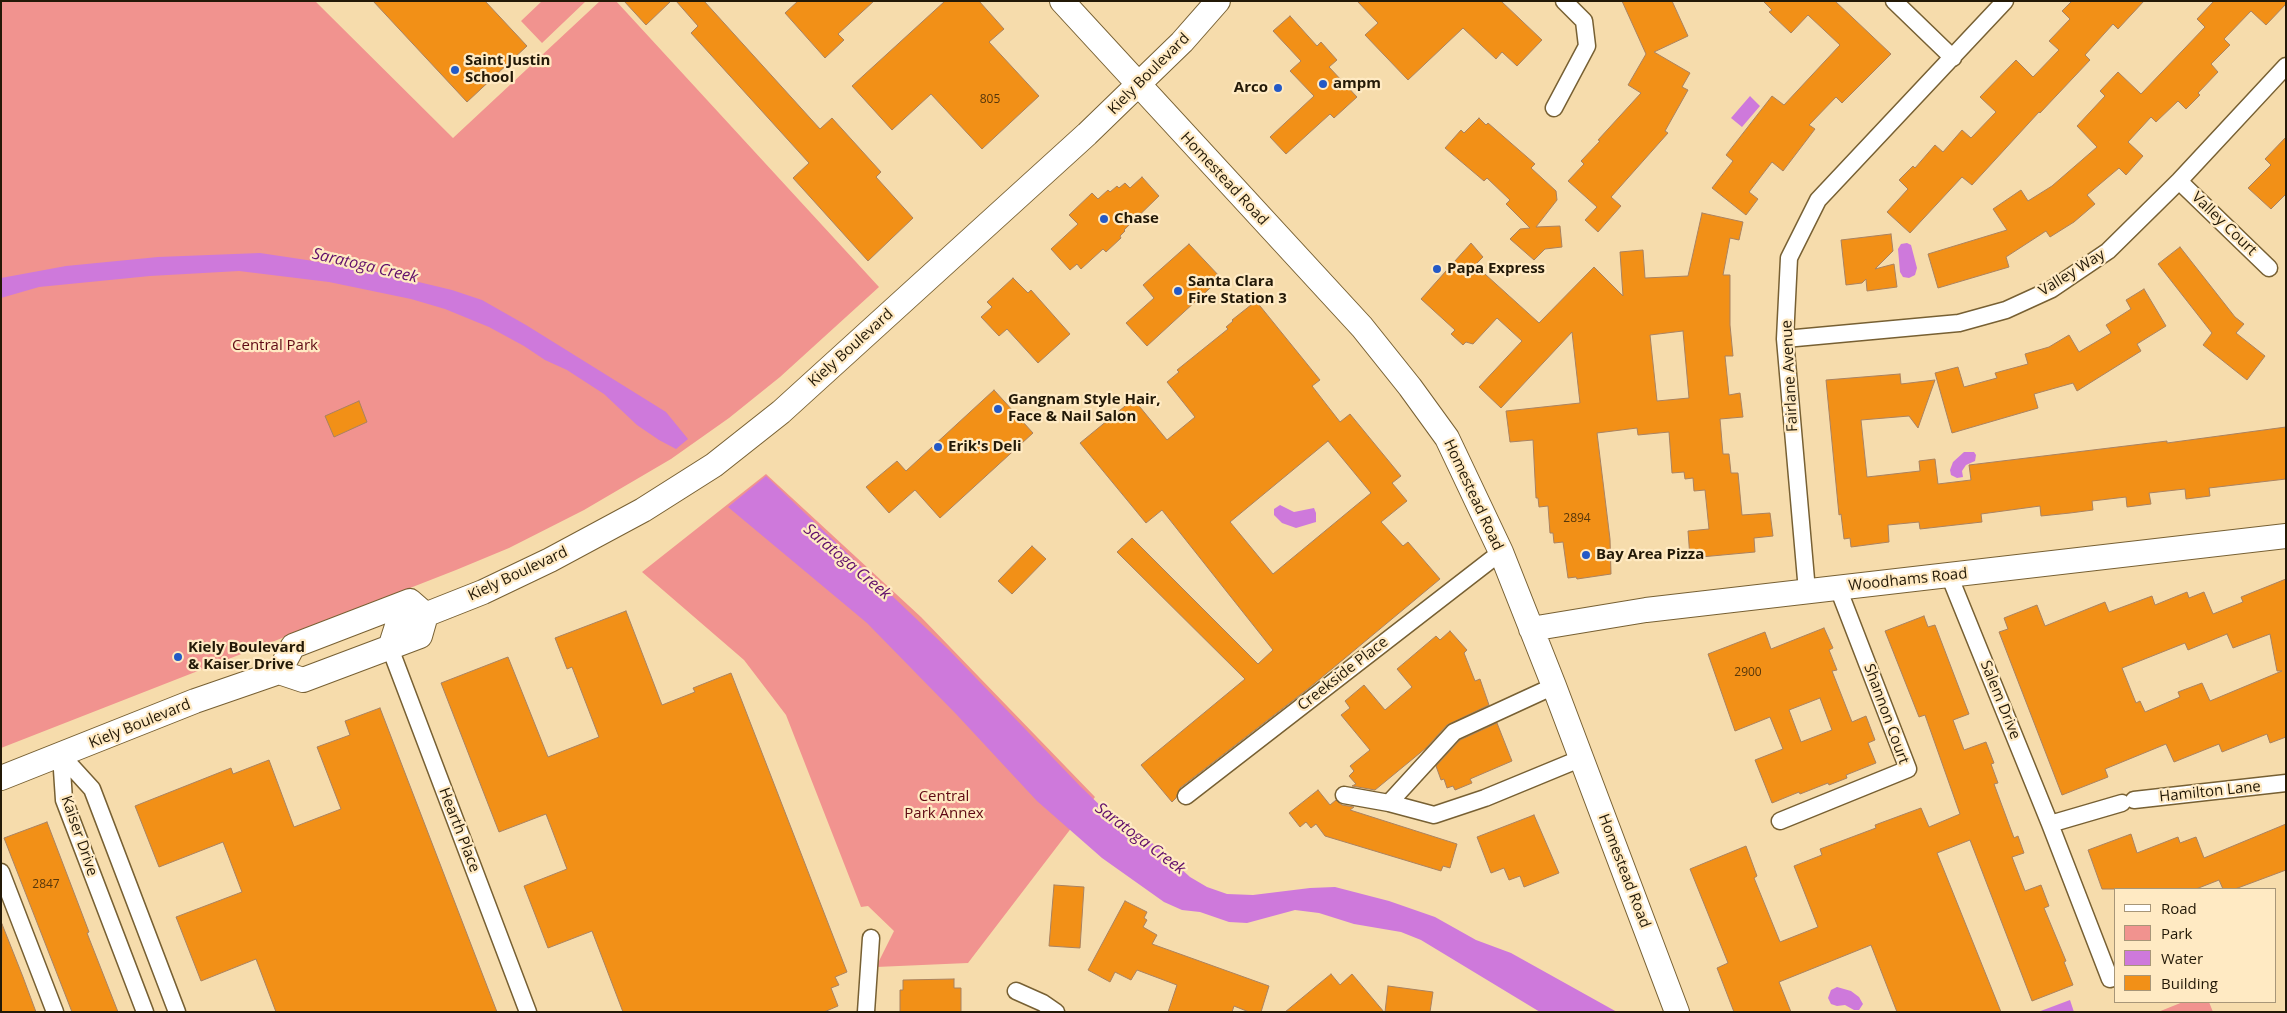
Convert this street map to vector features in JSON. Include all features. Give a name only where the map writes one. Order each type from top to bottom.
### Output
[{"type":"main road","name":"Homestead Road","points":[[1062,1],[1138,86],[1362,327],[1410,387],[1447,438],[1500,552],[1554,686],[1677,1012]]},
{"type":"main road","name":"Kiely Boulevard","points":[[426,615],[483,592],[558,556],[644,510],[714,465],[781,412],[1138,86],[1182,42],[1218,1]]},
{"type":"main road","name":"Woodhams Road","points":[[1531,629],[1646,610],[2286,536]]},
{"type":"main road","points":[[410,601],[426,615],[420,636],[390,648],[303,680],[279,672],[293,646],[410,601]]},
{"type":"main road","name":"Kiely Boulevard","points":[[1,778],[195,701],[279,672]]},
{"type":"street","points":[[1554,108],[1588,46],[1584,21],[1564,1]]},
{"type":"street","points":[[1894,1],[1953,58]]},
{"type":"street","name":"Fairlane Avenue","points":[[1807,591],[1785,339],[1789,258],[1818,200],[2006,1]]},
{"type":"street","name":"Valley Way","points":[[1785,339],[1959,323],[2006,310],[2052,289],[2108,251],[2179,181],[2286,66]]},
{"type":"street","name":"Valley Court","points":[[2179,181],[2269,268]]},
{"type":"street","name":"Creekside Place","points":[[1186,796],[1500,552]]},
{"type":"street","name":"Salem Drive","points":[[1949,575],[2050,824],[2110,979],[2114,978]]},
{"type":"street","name":"Shannon Court","points":[[1780,821],[1908,769],[1838,588]]},
{"type":"street","name":"Hearth Place","points":[[390,648],[528,1012]]},
{"type":"street","points":[[1388,803],[1454,732],[1554,686]]},
{"type":"street","name":"Kaiser Drive","points":[[61,755],[64,800],[145,1012]]},
{"type":"street","name":"Kaiser Drive","points":[[61,755],[92,789],[177,1012]]},
{"type":"street","points":[[1344,796],[1388,803],[1434,815],[1485,798],[1582,758]]},
{"type":"street","name":"Hamilton Lane","points":[[2050,824],[2128,802],[2286,783]]},
{"type":"street","points":[[1,872],[55,1012]]},
{"type":"street","points":[[866,1012],[872,938]]},
{"type":"street","points":[[1016,992],[1044,1003],[1056,1012]]},
{"type":"green space","name":"Central Park","points":[[1,1],[315,1],[453,138],[600,1],[616,1],[879,287],[780,377],[729,418],[671,459],[584,510],[509,548],[456,570],[1,748]]},
{"type":"green space","points":[[542,1],[586,1],[542,43],[521,21]]},
{"type":"green space","name":"Central Park Annex","points":[[766,474],[921,617],[1095,797],[968,963],[876,967],[894,931],[868,906],[861,907],[786,715],[744,660],[642,572]]},
{"type":"green space","points":[[2180,1003],[2209,1003],[2213,1012],[2158,1012]]},
{"type":"water","points":[[1750,96],[1760,106],[1742,127],[1731,118]]},
{"type":"water","points":[[1907,243],[1911,245],[1917,268],[1915,275],[1909,278],[1903,277],[1900,272],[1898,249],[1901,244]]},
{"type":"water","points":[[260,253],[360,268],[452,290],[482,300],[526,325],[666,412],[688,439],[676,449],[659,440],[637,425],[604,394],[567,370],[545,360],[489,327],[445,309],[411,299],[329,282],[239,271],[150,276],[39,287],[1,298],[1,278],[66,266],[158,257]]},
{"type":"water","points":[[1964,452],[1974,452],[1976,455],[1975,461],[1966,465],[1962,471],[1963,477],[1957,478],[1951,475],[1950,470],[1953,462]]},
{"type":"water","name":"Saratoga Creek","points":[[766,476],[949,650],[1109,814],[1155,845],[1190,877],[1207,887],[1227,894],[1253,895],[1335,887],[1389,901],[1435,917],[1476,940],[1511,953],[1617,1012],[1540,1012],[1421,940],[1401,932],[1354,924],[1319,913],[1295,910],[1247,923],[1229,922],[1200,912],[1182,910],[1164,902],[1102,858],[1037,801],[957,715],[867,623],[728,507]]},
{"type":"water","points":[[1280,505],[1294,512],[1314,508],[1316,522],[1296,528],[1282,523],[1274,515],[1274,509]]},
{"type":"water","points":[[1837,987],[1851,991],[1859,997],[1863,1004],[1859,1010],[1854,1010],[1845,1005],[1837,1006],[1831,1004],[1828,998],[1831,990]]},
{"type":"water","points":[[2070,1000],[2074,1012],[2038,1012]]},
{"type":"building","points":[[373,1],[485,1],[527,46],[467,102]]},
{"type":"building","points":[[624,1],[671,1],[646,25]]},
{"type":"building","points":[[676,1],[704,1],[820,129],[832,118],[881,172],[876,177],[913,218],[868,261],[793,178],[809,163],[691,33],[698,26]]},
{"type":"building","points":[[798,1],[874,1],[838,34],[844,40],[825,58],[785,13]]},
{"type":"building","points":[[945,1],[979,1],[1004,29],[989,42],[1039,96],[982,149],[931,94],[892,130],[852,86]]},
{"type":"building","points":[[1357,1],[1501,1],[1542,40],[1517,66],[1502,52],[1496,59],[1463,28],[1408,80],[1365,35],[1378,23]]},
{"type":"building","points":[[1622,1],[1672,1],[1688,36],[1654,52],[1690,73],[1682,87],[1688,90],[1665,131],[1668,133],[1611,197],[1621,206],[1598,232],[1585,220],[1597,207],[1568,181],[1584,164],[1581,161],[1600,141],[1598,140],[1641,93],[1628,85],[1646,54]]},
{"type":"building","points":[[1763,1],[1835,1],[1891,54],[1842,103],[1836,97],[1809,125],[1815,129],[1783,171],[1772,162],[1749,192],[1758,199],[1746,215],[1712,188],[1733,161],[1726,155],[1772,96],[1784,105],[1840,45],[1808,15],[1791,33],[1769,12],[1772,10]]},
{"type":"building","points":[[2072,1],[2144,1],[2118,29],[2113,24],[2085,55],[2090,60],[1972,185],[1962,177],[1910,233],[1887,212],[1908,189],[1899,180],[1913,166],[1915,168],[1935,145],[1943,152],[1962,130],[1971,138],[1996,112],[1980,97],[2016,60],[2033,77],[2059,50],[2049,41],[2070,19],[2062,11]]},
{"type":"building","points":[[2214,1],[2286,1],[2286,4],[2266,25],[2251,11],[2224,39],[2230,45],[2211,64],[2218,72],[2198,93],[2200,95],[2186,109],[2178,101],[2156,122],[2151,117],[2128,142],[2143,156],[2126,175],[2119,168],[2087,195],[2095,204],[2074,222],[2050,237],[2046,231],[2006,257],[2009,267],[1938,288],[1928,254],[2007,230],[1993,209],[2021,190],[2028,201],[2052,186],[2097,147],[2077,126],[2105,96],[2100,91],[2118,72],[2141,94],[2205,27],[2197,19]]},
{"type":"building","points":[[1290,16],[1317,46],[1321,42],[1337,60],[1329,67],[1357,97],[1334,118],[1330,114],[1286,154],[1270,137],[1314,96],[1290,71],[1301,61],[1273,31]]},
{"type":"building","points":[[1479,118],[1486,125],[1488,123],[1535,164],[1531,168],[1556,191],[1557,200],[1536,227],[1560,226],[1562,247],[1545,249],[1534,260],[1510,239],[1520,229],[1530,228],[1506,204],[1510,200],[1487,178],[1484,181],[1445,148],[1461,130],[1464,133]]},
{"type":"building","points":[[2286,137],[2286,194],[2271,209],[2248,188],[2271,165],[2265,159]]},
{"type":"building","name":"Chase","points":[[1142,177],[1159,196],[1124,230],[1120,236],[1121,238],[1106,252],[1103,249],[1081,269],[1077,264],[1070,270],[1051,249],[1078,224],[1069,215],[1092,193],[1098,199],[1108,190],[1110,192],[1117,186],[1119,188],[1125,183],[1130,188]]},
{"type":"building","points":[[1702,213],[1743,222],[1739,240],[1730,238],[1723,275],[1730,275],[1730,325],[1733,356],[1725,356],[1729,395],[1740,393],[1743,417],[1720,419],[1723,454],[1729,454],[1731,473],[1738,473],[1742,515],[1770,513],[1773,536],[1754,538],[1755,552],[1690,558],[1688,531],[1709,529],[1705,490],[1694,491],[1693,478],[1685,479],[1684,472],[1672,473],[1669,432],[1638,435],[1637,428],[1597,433],[1610,539],[1611,574],[1577,579],[1576,577],[1568,578],[1563,542],[1554,543],[1553,533],[1550,533],[1548,506],[1539,507],[1538,498],[1536,498],[1533,440],[1510,442],[1506,411],[1580,403],[1572,332],[1501,408],[1479,387],[1522,341],[1497,318],[1473,344],[1466,342],[1463,345],[1451,334],[1455,330],[1421,299],[1471,243],[1483,257],[1475,265],[1539,323],[1594,267],[1623,296],[1620,252],[1643,250],[1645,278],[1688,276]],"holes":[[[1683,331],[1689,398],[1657,401],[1650,335]]]},
{"type":"building","points":[[1891,234],[1893,251],[1875,269],[1894,264],[1897,287],[1867,291],[1866,279],[1862,283],[1846,285],[1841,240]]},
{"type":"building","name":"Santa Clara Fire Station 3","points":[[1189,244],[1221,278],[1147,346],[1126,323],[1154,298],[1143,285]]},
{"type":"building","points":[[2180,247],[2235,317],[2244,324],[2236,333],[2265,356],[2247,380],[2203,345],[2212,333],[2158,264]]},
{"type":"building","points":[[1013,278],[1028,293],[1031,290],[1070,334],[1038,363],[1007,329],[999,336],[981,317],[992,307],[987,302]]},
{"type":"building","points":[[2144,289],[2166,326],[2137,344],[2141,351],[2077,391],[2073,383],[2034,394],[2038,408],[1952,433],[1935,373],[1958,367],[1964,387],[1997,378],[1995,373],[2028,364],[2025,354],[2049,347],[2069,335],[2079,352],[2111,333],[2106,325],[2131,309],[2126,300]]},
{"type":"building","points":[[1256,301],[1320,380],[1312,386],[1340,422],[1350,414],[1401,476],[1392,483],[1407,501],[1381,522],[1403,546],[1408,542],[1440,579],[1309,688],[1180,788],[1172,802],[1141,765],[1245,679],[1117,552],[1132,538],[1258,664],[1273,650],[1162,510],[1146,523],[1080,443],[1130,402],[1131,404],[1135,401],[1167,440],[1195,417],[1167,382],[1179,372],[1177,370],[1228,329],[1226,327]],"holes":[[[1328,441],[1371,493],[1273,574],[1230,522]]]},
{"type":"building","points":[[1900,374],[1901,384],[1935,380],[1918,428],[1909,416],[1861,420],[1867,477],[1920,471],[1919,461],[1935,459],[1938,484],[1971,480],[1969,465],[2167,441],[2167,443],[2286,427],[2286,479],[2209,488],[2210,496],[2186,499],[2185,489],[2149,493],[2151,504],[2127,507],[2126,497],[2092,501],[2093,510],[2070,513],[2041,516],[2040,506],[1981,514],[1982,522],[1920,529],[1919,522],[1888,525],[1889,542],[1851,547],[1850,538],[1844,539],[1841,514],[1839,515],[1826,380]]},
{"type":"building","points":[[994,390],[1033,433],[940,518],[915,490],[889,513],[866,487],[897,461],[906,471]]},
{"type":"building","points":[[359,401],[367,422],[334,437],[325,416]]},
{"type":"building","points":[[1032,546],[1046,559],[1012,594],[998,581]]},
{"type":"building","points":[[2286,579],[2286,737],[2270,743],[2267,734],[2222,752],[2219,744],[2174,762],[2166,744],[2105,769],[2108,777],[2062,795],[1999,632],[2008,629],[2004,618],[2037,605],[2045,626],[2105,602],[2109,612],[2152,596],[2155,605],[2187,592],[2189,598],[2204,592],[2213,614],[2243,602],[2241,597]],"holes":[[[2227,634],[2233,648],[2270,634],[2277,671],[2282,671],[2210,701],[2202,683],[2178,692],[2180,697],[2145,712],[2140,701],[2136,703],[2122,668],[2185,643],[2188,650]]]},
{"type":"building","points":[[626,611],[662,705],[695,692],[693,688],[731,673],[847,972],[835,977],[839,985],[831,988],[838,1006],[824,1012],[623,1012],[592,931],[548,948],[524,886],[567,869],[546,814],[499,832],[441,683],[508,657],[548,757],[599,737],[572,667],[567,669],[555,638]]},
{"type":"building","points":[[1924,616],[1928,627],[1935,625],[1969,714],[1953,720],[1964,750],[1986,742],[1994,763],[1991,764],[1998,783],[1994,784],[2014,838],[2018,836],[2024,853],[2012,857],[2025,891],[2041,885],[2049,906],[2044,908],[2066,961],[2064,962],[2073,985],[2032,1001],[1970,840],[1937,853],[2001,1012],[1897,1012],[1871,945],[1779,982],[1791,1012],[1734,1012],[1717,968],[1728,963],[1690,869],[1746,846],[1757,876],[1754,878],[1780,942],[1818,927],[1794,866],[1822,855],[1820,849],[1876,828],[1875,825],[1921,808],[1929,827],[1960,814],[1925,715],[1919,717],[1885,631]]},
{"type":"building","points":[[1824,628],[1833,648],[1829,650],[1837,670],[1832,671],[1852,722],[1866,716],[1875,740],[1868,743],[1876,763],[1846,775],[1847,778],[1829,785],[1828,783],[1800,794],[1799,792],[1772,803],[1755,760],[1783,749],[1770,717],[1735,731],[1708,654],[1765,632],[1771,649]],"holes":[[[1820,698],[1832,730],[1801,742],[1789,710]]]},
{"type":"building","points":[[1450,631],[1467,650],[1464,653],[1475,681],[1480,679],[1489,705],[1447,725],[1426,748],[1375,790],[1352,786],[1356,784],[1349,776],[1354,771],[1350,766],[1370,750],[1341,715],[1350,708],[1345,701],[1364,685],[1385,710],[1412,687],[1397,669],[1436,636],[1440,640]]},
{"type":"building","points":[[380,708],[497,1012],[276,1012],[256,959],[201,981],[176,917],[242,892],[223,842],[159,867],[135,806],[231,768],[233,774],[269,760],[294,827],[341,809],[317,747],[350,735],[345,721]]},
{"type":"building","points":[[1497,723],[1512,761],[1470,779],[1472,783],[1455,790],[1453,786],[1447,788],[1444,779],[1441,780],[1436,766],[1460,740]]},
{"type":"building","points":[[1318,790],[1330,805],[1336,800],[1342,805],[1354,807],[1350,810],[1457,844],[1450,868],[1443,866],[1441,871],[1325,836],[1316,824],[1311,828],[1306,822],[1300,827],[1289,813]]},
{"type":"building","points":[[1534,815],[1559,873],[1524,887],[1520,876],[1509,880],[1504,868],[1491,873],[1477,837]]},
{"type":"building","points":[[47,822],[118,1012],[72,1012],[4,838]]},
{"type":"building","points":[[2286,824],[2286,870],[2238,888],[2223,888],[2219,880],[2199,888],[2102,889],[2088,850],[2131,834],[2137,853],[2178,837],[2180,843],[2196,837],[2204,858]]},
{"type":"building","points":[[1054,885],[1084,887],[1080,948],[1049,946]]},
{"type":"building","points":[[1125,901],[1147,912],[1144,918],[1147,920],[1143,927],[1157,935],[1152,944],[1269,986],[1261,1012],[1249,1012],[1234,1006],[1232,1012],[1168,1012],[1177,985],[1137,970],[1131,980],[1115,972],[1110,982],[1088,970]]},
{"type":"building","points":[[2,924],[23,977],[36,1012],[1,1012]]},
{"type":"building","points":[[1331,974],[1340,985],[1352,974],[1384,1012],[1285,1012]]},
{"type":"building","points":[[954,979],[954,988],[961,988],[961,1012],[900,1012],[900,990],[903,990],[903,980]]},
{"type":"building","points":[[1388,986],[1433,992],[1430,1012],[1385,1012]]},
{"type":"place","name":"Saint Justin School","points":[[455,70]]},
{"type":"place","name":"ampm","points":[[1323,84]]},
{"type":"place","name":"Arco","points":[[1278,88]]},
{"type":"place","name":"Chase","points":[[1104,219]]},
{"type":"place","name":"Papa Express","points":[[1437,269]]},
{"type":"place","name":"Santa Clara Fire Station 3","points":[[1178,291]]},
{"type":"place","name":"Gangnam Style Hair, Face & Nail Salon","points":[[998,409]]},
{"type":"place","name":"Erik's Deli","points":[[938,447]]},
{"type":"place","name":"Bay Area Pizza","points":[[1586,555]]},
{"type":"place","name":"Kiely Boulevard & Kaiser Drive","points":[[178,657]]}]
